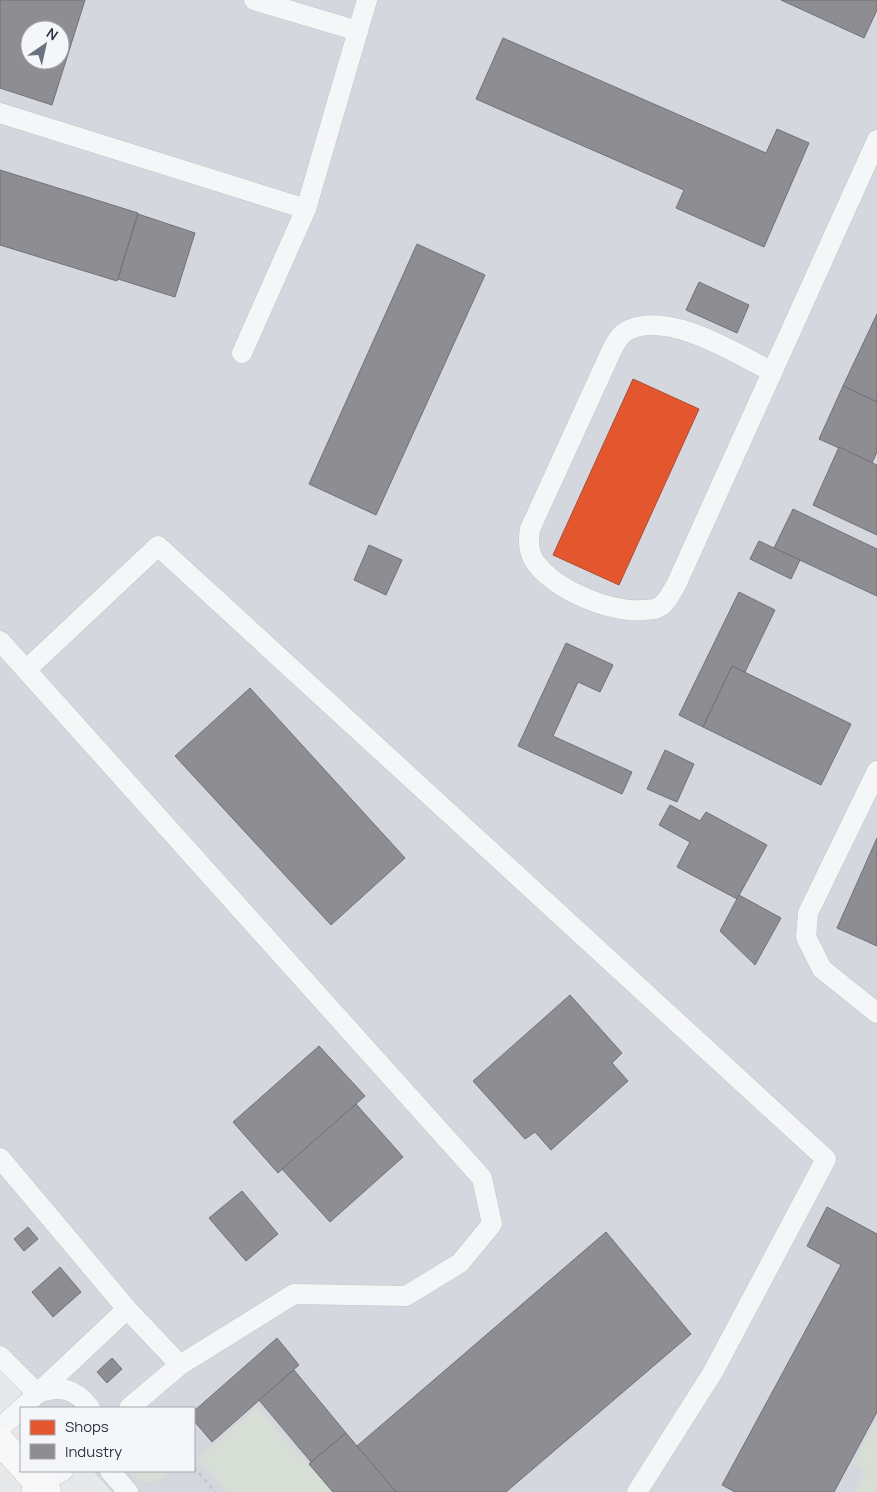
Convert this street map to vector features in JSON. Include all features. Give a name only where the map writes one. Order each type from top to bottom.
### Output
[{"type":"main road","points":[[0,1441],[20,1465]]},
{"type":"lane","points":[[254,0],[358,31]]},
{"type":"lane","points":[[242,353],[306,209],[367,0]]},
{"type":"lane","points":[[0,113],[306,209]]},
{"type":"lane","points":[[772,372],[694,334],[674,327],[646,325],[624,332],[614,344],[530,530],[528,544],[535,562],[554,580],[571,591],[609,607],[642,610],[657,608],[666,601],[676,585],[877,140]]},
{"type":"lane","points":[[26,670],[158,546],[826,1159],[714,1372],[637,1492]]},
{"type":"lane","points":[[0,641],[482,1178],[492,1224],[460,1263],[406,1296],[294,1294],[180,1364],[131,1407]]},
{"type":"lane","points":[[877,771],[808,913],[806,936],[822,969],[877,1013]]},
{"type":"lane","points":[[0,1158],[127,1309],[180,1364]]},
{"type":"lane","points":[[22,1407],[127,1309]]},
{"type":"lane","points":[[0,1356],[38,1393]]},
{"type":"lane","points":[[38,1393],[49,1389],[62,1389],[74,1392],[89,1407]]},
{"type":"lane","points":[[0,1428],[20,1409]]},
{"type":"lane","points":[[33,1481],[60,1472]]},
{"type":"lane","points":[[111,1472],[128,1492]]},
{"type":"path","points":[[195,1468],[215,1492]]},
{"type":"shaded area","points":[[0,0],[877,0],[877,1458],[859,1492],[112,1492],[94,1472],[195,1472],[195,1407],[35,1407],[0,1369]]},
{"type":"shaded area","points":[[257,1407],[333,1492],[227,1492],[198,1459]]},
{"type":"shaded area","points":[[877,1419],[877,1492],[853,1492],[866,1470],[854,1463]]},
{"type":"shaded area","points":[[129,1472],[169,1472],[153,1482],[144,1481]]},
{"type":"building: Shops","points":[[633,379],[699,409],[619,585],[553,555]]},
{"type":"building: Industry","points":[[0,0],[85,0],[70,48],[70,20],[20,20],[20,70],[63,70],[52,105],[0,88]]},
{"type":"building: Industry","points":[[781,0],[877,0],[877,10],[864,38]]},
{"type":"building: Industry","points":[[503,38],[766,153],[777,129],[809,143],[764,247],[676,208],[684,190],[476,99]]},
{"type":"building: Industry","points":[[0,170],[138,213],[117,281],[0,245]]},
{"type":"building: Industry","points":[[138,214],[195,233],[175,297],[118,279]]},
{"type":"building: Industry","points":[[417,244],[485,275],[376,515],[309,484]]},
{"type":"building: Industry","points":[[699,282],[749,305],[737,333],[686,310]]},
{"type":"building: Industry","points":[[877,314],[877,402],[843,386]]},
{"type":"building: Industry","points":[[843,386],[877,402],[877,452],[872,463],[819,439]]},
{"type":"building: Industry","points":[[839,447],[877,465],[877,535],[813,505]]},
{"type":"building: Industry","points":[[793,509],[877,549],[877,596],[774,548]]},
{"type":"building: Industry","points":[[759,541],[800,560],[791,579],[750,559]]},
{"type":"building: Industry","points":[[369,545],[402,560],[386,595],[354,580]]},
{"type":"building: Industry","points":[[739,592],[775,610],[745,672],[732,666],[703,727],[679,715]]},
{"type":"building: Industry","points":[[566,643],[613,665],[600,692],[578,682],[553,736],[632,772],[622,794],[518,746]]},
{"type":"building: Industry","points":[[732,666],[851,724],[821,785],[703,727]]},
{"type":"building: Industry","points":[[250,688],[405,858],[331,925],[175,756]]},
{"type":"building: Industry","points":[[665,750],[694,764],[677,802],[647,789]]},
{"type":"building: Industry","points":[[670,805],[700,821],[706,812],[767,845],[737,899],[677,867],[690,842],[659,825]]},
{"type":"building: Industry","points":[[877,838],[877,946],[837,928]]},
{"type":"building: Industry","points":[[739,895],[781,918],[755,965],[720,931]]},
{"type":"building: Industry","points":[[570,995],[622,1053],[612,1063],[628,1081],[551,1150],[535,1132],[525,1139],[473,1081]]},
{"type":"building: Industry","points":[[319,1046],[365,1096],[278,1173],[233,1122]]},
{"type":"building: Industry","points":[[356,1104],[403,1157],[330,1222],[282,1169]]},
{"type":"building: Industry","points":[[242,1191],[278,1234],[246,1261],[209,1218]]},
{"type":"building: Industry","points":[[827,1207],[877,1234],[877,1412],[834,1492],[735,1492],[722,1485],[841,1265],[807,1246]]},
{"type":"building: Industry","points":[[28,1227],[38,1239],[24,1251],[14,1239]]},
{"type":"building: Industry","points":[[606,1232],[691,1334],[506,1492],[396,1492],[357,1446]]},
{"type":"building: Industry","points":[[60,1267],[81,1292],[53,1317],[32,1292]]},
{"type":"building: Industry","points":[[277,1338],[299,1365],[212,1442],[195,1422],[195,1410]]},
{"type":"building: Industry","points":[[112,1358],[122,1369],[107,1383],[97,1372]]},
{"type":"building: Industry","points":[[294,1370],[346,1433],[311,1462],[259,1400]]},
{"type":"building: Industry","points":[[346,1433],[396,1492],[333,1492],[309,1464]]}]
